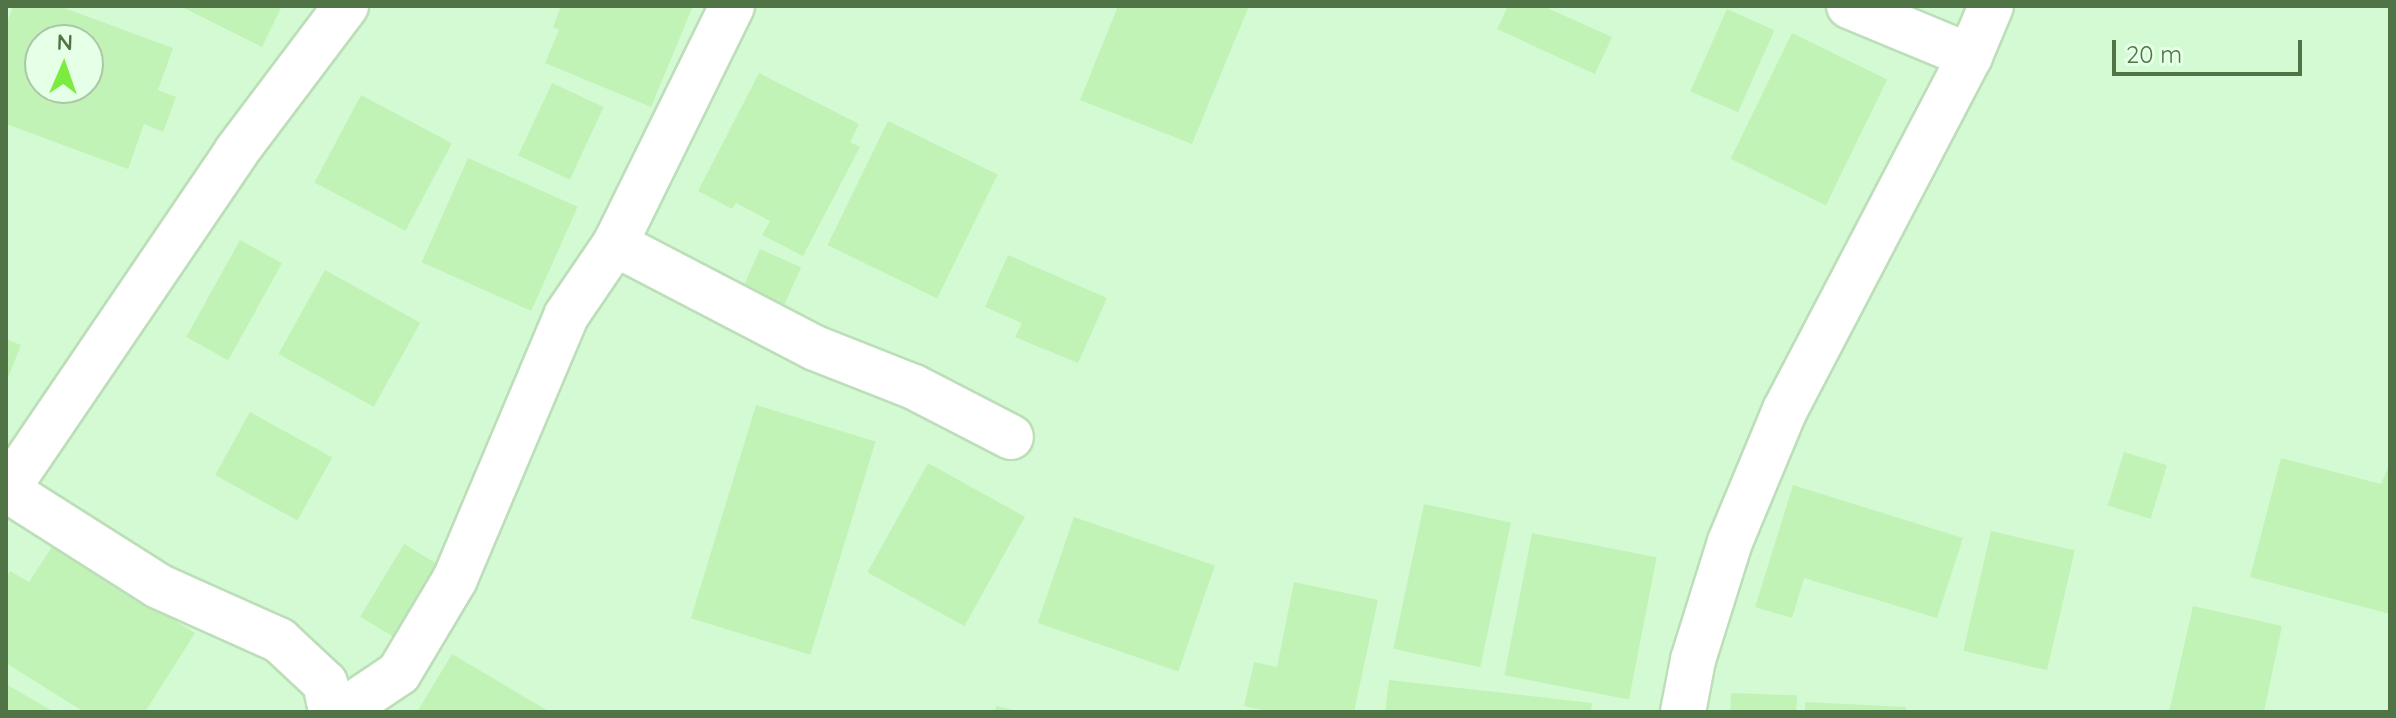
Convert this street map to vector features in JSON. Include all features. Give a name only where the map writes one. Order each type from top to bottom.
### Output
[{"type":"street","points":[[331,712],[325,683],[279,640],[158,586],[6,491],[236,152],[346,6]]},
{"type":"street","points":[[341,712],[399,673],[455,579],[566,316],[615,244],[732,6]]},
{"type":"street","points":[[1849,6],[1970,56]]},
{"type":"street","points":[[1683,712],[1693,660],[1730,542],[1785,410],[1970,56],[1991,6]]},
{"type":"street","points":[[615,244],[815,348],[914,387],[1011,437]]},
{"type":"shaded area","points":[[6,6],[2390,6],[2390,712],[6,712]]},
{"type":"building","points":[[13,6],[59,6],[173,48],[158,90],[176,97],[163,132],[144,124],[128,169],[6,124],[6,26]]},
{"type":"building","points":[[180,6],[282,6],[262,47]]},
{"type":"building","points":[[561,6],[693,6],[651,107],[545,63],[559,30],[553,27]]},
{"type":"building","points":[[1118,6],[1249,6],[1192,144],[1080,100]]},
{"type":"building","points":[[1508,6],[1543,6],[1612,37],[1595,74],[1497,29]]},
{"type":"building","points":[[1727,9],[1775,30],[1738,112],[1690,91]]},
{"type":"building","points":[[1792,33],[1887,79],[1826,205],[1731,159]]},
{"type":"building","points":[[759,73],[859,124],[850,142],[860,147],[803,256],[762,235],[770,221],[736,203],[732,209],[698,191]]},
{"type":"building","points":[[552,83],[604,107],[570,180],[518,156]]},
{"type":"building","points":[[361,95],[452,143],[405,231],[315,182]]},
{"type":"building","points":[[888,121],[998,174],[937,299],[828,245]]},
{"type":"building","points":[[468,158],[578,207],[531,311],[422,262]]},
{"type":"building","points":[[240,240],[282,263],[228,360],[186,337]]},
{"type":"building","points":[[760,249],[801,267],[784,306],[743,287]]},
{"type":"building","points":[[1008,255],[1107,298],[1078,363],[1015,337],[1022,323],[985,307]]},
{"type":"building","points":[[325,270],[420,323],[374,407],[278,354]]},
{"type":"building","points":[[6,339],[21,345],[6,383]]},
{"type":"building","points":[[756,405],[876,442],[810,655],[691,618]]},
{"type":"building","points":[[250,412],[332,458],[297,521],[215,475]]},
{"type":"building","points":[[2124,452],[2167,465],[2151,519],[2108,506]]},
{"type":"building","points":[[2281,458],[2381,484],[2390,463],[2390,614],[2250,577]]},
{"type":"building","points":[[928,463],[1025,517],[964,626],[867,572]]},
{"type":"building","points":[[1793,485],[1963,538],[1937,618],[1804,578],[1792,618],[1755,607]]},
{"type":"building","points":[[1424,504],[1511,523],[1480,667],[1393,649]]},
{"type":"building","points":[[1074,517],[1215,566],[1178,671],[1038,623]]},
{"type":"building","points":[[1991,531],[2075,550],[2047,670],[1963,651]]},
{"type":"building","points":[[1532,533],[1657,557],[1629,700],[1504,675]]},
{"type":"building","points":[[404,544],[447,570],[403,643],[360,617]]},
{"type":"building","points":[[53,545],[195,633],[145,712],[84,712],[6,663],[6,578],[10,571],[29,582]]},
{"type":"building","points":[[1294,582],[1378,600],[1354,712],[1272,712],[1244,706],[1254,662],[1277,667]]},
{"type":"building","points":[[2193,606],[2282,626],[2264,712],[2169,712]]},
{"type":"building","points":[[452,654],[550,712],[417,712]]},
{"type":"building","points":[[1389,680],[1592,703],[1591,712],[1385,712]]},
{"type":"building","points":[[6,684],[54,712],[6,712]]},
{"type":"building","points":[[1731,693],[1797,695],[1796,712],[1730,712]]},
{"type":"building","points":[[1805,702],[1906,707],[1906,712],[1805,712]]},
{"type":"building","points":[[996,706],[1019,711],[1019,712],[995,712]]}]
